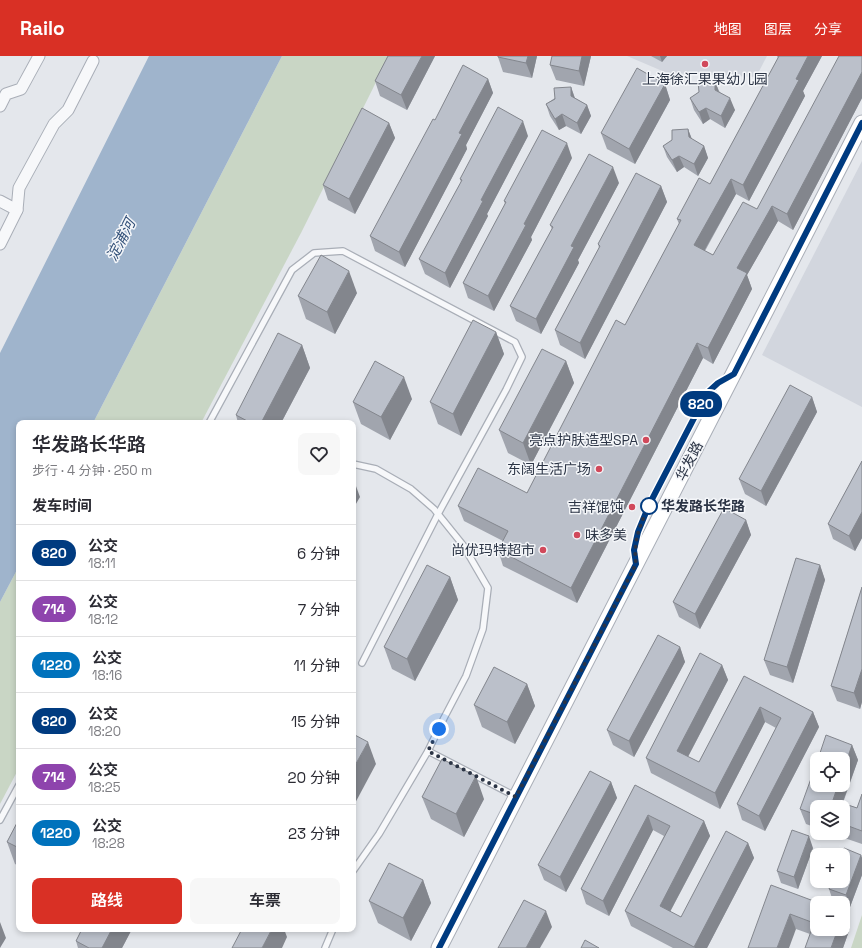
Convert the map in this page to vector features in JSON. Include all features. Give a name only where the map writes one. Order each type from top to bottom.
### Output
[{"type":"street","points":[[0,106],[6,94],[21,89],[39,56]]},
{"type":"street","points":[[0,244],[17,210],[19,188],[54,124],[68,110],[93,61]]},
{"type":"street","name":"华发路","points":[[439,948],[862,123]]},
{"type":"street","points":[[0,201],[17,210]]},
{"type":"lane","points":[[211,420],[292,270],[314,253],[343,251],[516,342],[522,357],[506,390],[438,514],[362,663]]},
{"type":"lane","points":[[356,465],[376,469],[411,489],[438,514],[463,545],[488,588],[483,629],[466,676],[428,751],[379,834],[356,867]]},
{"type":"lane","points":[[428,751],[516,797]]},
{"type":"lane","points":[[0,820],[16,791]]},
{"type":"lane","points":[[325,948],[332,932]]},
{"type":"shaded area","name":"上海徐汇果果幼儿园","points":[[627,56],[767,56],[756,77],[667,73]]},
{"type":"shaded area","points":[[862,161],[862,407],[762,355]]},
{"type":"green space","points":[[282,56],[389,56],[302,231],[203,420],[95,420]]},
{"type":"green space","points":[[16,572],[16,774],[0,804],[0,602]]},
{"type":"green space","points":[[862,915],[862,948],[851,948]]},
{"type":"water","name":"淀浦河","points":[[149,56],[282,56],[95,420],[16,420],[16,572],[0,602],[0,353]]},
{"type":"building","points":[[388,56],[422,56],[401,95],[375,81]]},
{"type":"building","points":[[498,56],[528,56],[526,63]]},
{"type":"building","points":[[552,56],[582,56],[579,71],[550,65]]},
{"type":"building","points":[[779,56],[808,56],[796,79],[799,80],[743,185],[731,179],[694,245],[713,255],[743,202],[757,209],[839,56],[862,56],[862,72],[787,214],[772,206],[737,268],[747,273],[708,348],[697,343],[571,588],[498,550],[508,531],[458,506],[478,468],[527,493],[616,320],[625,325],[681,220],[677,219],[699,178],[710,184]]},
{"type":"building","points":[[463,65],[488,79],[459,133],[462,134],[399,252],[370,236],[433,119],[435,120]]},
{"type":"building","points":[[637,68],[665,84],[629,149],[601,133]]},
{"type":"building","points":[[715,81],[715,90],[730,98],[721,116],[706,108],[699,112],[690,98],[699,92],[698,82]]},
{"type":"building","points":[[571,87],[571,96],[587,105],[577,123],[562,114],[555,119],[546,104],[555,99],[554,88]]},
{"type":"building","points":[[498,107],[523,121],[481,200],[483,201],[445,273],[419,259],[462,180],[460,179]]},
{"type":"building","points":[[362,108],[389,123],[349,199],[323,185]]},
{"type":"building","points":[[688,129],[689,137],[704,146],[694,164],[679,156],[672,160],[663,146],[672,140],[672,130]]},
{"type":"building","points":[[542,130],[567,143],[488,296],[463,283]]},
{"type":"building","points":[[589,154],[613,167],[571,246],[574,247],[536,319],[510,306],[553,227],[550,225]]},
{"type":"building","points":[[636,173],[661,186],[580,343],[555,330],[600,246],[598,244]]},
{"type":"building","points":[[321,255],[349,271],[327,312],[298,296]]},
{"type":"building","points":[[473,320],[496,332],[453,414],[430,402]]},
{"type":"building","points":[[278,333],[302,345],[263,420],[245,420],[236,415]]},
{"type":"building","points":[[542,349],[566,361],[523,443],[499,430]]},
{"type":"building","points":[[375,361],[404,377],[381,417],[353,402]]},
{"type":"building","points":[[790,385],[812,397],[761,491],[739,479]]},
{"type":"building","points":[[862,461],[862,512],[849,536],[828,524]]},
{"type":"building","points":[[724,508],[746,520],[695,614],[673,602]]},
{"type":"building","points":[[796,558],[820,565],[787,667],[764,660]]},
{"type":"building","points":[[427,565],[450,577],[407,659],[384,647]]},
{"type":"building","points":[[862,587],[862,669],[854,693],[831,686]]},
{"type":"building","points":[[658,635],[680,647],[629,741],[607,730]]},
{"type":"building","points":[[700,653],[722,665],[677,751],[699,762],[744,676],[813,712],[759,816],[737,804],[781,718],[760,707],[715,793],[646,758]]},
{"type":"building","points":[[494,667],[527,684],[507,722],[474,705]]},
{"type":"building","points":[[826,735],[852,745],[850,752],[820,752]]},
{"type":"building","points":[[356,736],[368,742],[356,764]]},
{"type":"building","points":[[442,759],[476,776],[456,814],[422,797]]},
{"type":"building","points":[[590,771],[611,782],[560,877],[538,865]]},
{"type":"building","points":[[810,781],[810,792],[836,792],[833,800],[810,800],[810,813],[800,809]]},
{"type":"building","points":[[635,785],[704,821],[660,906],[681,917],[726,831],[748,843],[694,947],[625,911],[670,826],[648,815],[603,901],[581,889]]},
{"type":"building","points":[[862,794],[862,831],[850,827],[850,806],[857,808]]},
{"type":"building","points":[[16,825],[16,846],[7,842]]},
{"type":"building","points":[[792,830],[809,836],[794,877],[777,871]]},
{"type":"building","points":[[850,850],[861,855],[850,884]]},
{"type":"building","points":[[389,863],[423,880],[403,918],[369,901]]},
{"type":"building","points":[[771,885],[810,900],[810,922],[790,914],[777,948],[748,948]]},
{"type":"building","points":[[829,888],[849,888],[846,895]]},
{"type":"building","points":[[524,900],[546,911],[526,948],[498,948]]},
{"type":"building","points":[[80,932],[110,932],[102,948],[89,948],[76,941]]},
{"type":"building","points":[[240,932],[270,932],[262,948],[232,948]]},
{"type":"building","points":[[810,934],[810,936],[835,936],[831,948],[805,948]]},
{"type":"building","points":[[585,940],[599,948],[581,948]]},
{"type":"bus line","name":"820","points":[[439,948],[636,564],[634,550],[638,532],[649,505],[707,393],[718,383],[734,374],[862,123]]},
{"type":"place","name":"上海徐汇果果幼儿园","points":[[705,64]]},
{"type":"place","name":"亮点护肤造型SPA","points":[[646,440]]},
{"type":"place","name":"东阔生活广场","points":[[599,469]]},
{"type":"place","name":"华发路长华路","points":[[649,506]]},
{"type":"place","name":"吉祥馄饨","points":[[632,507]]},
{"type":"place","name":"味多美","points":[[577,535]]},
{"type":"place","name":"尚优玛特超市","points":[[543,550]]},
{"type":"route","points":[[439,729],[428,751],[516,797],[636,564],[634,550],[638,532],[649,506]]}]
